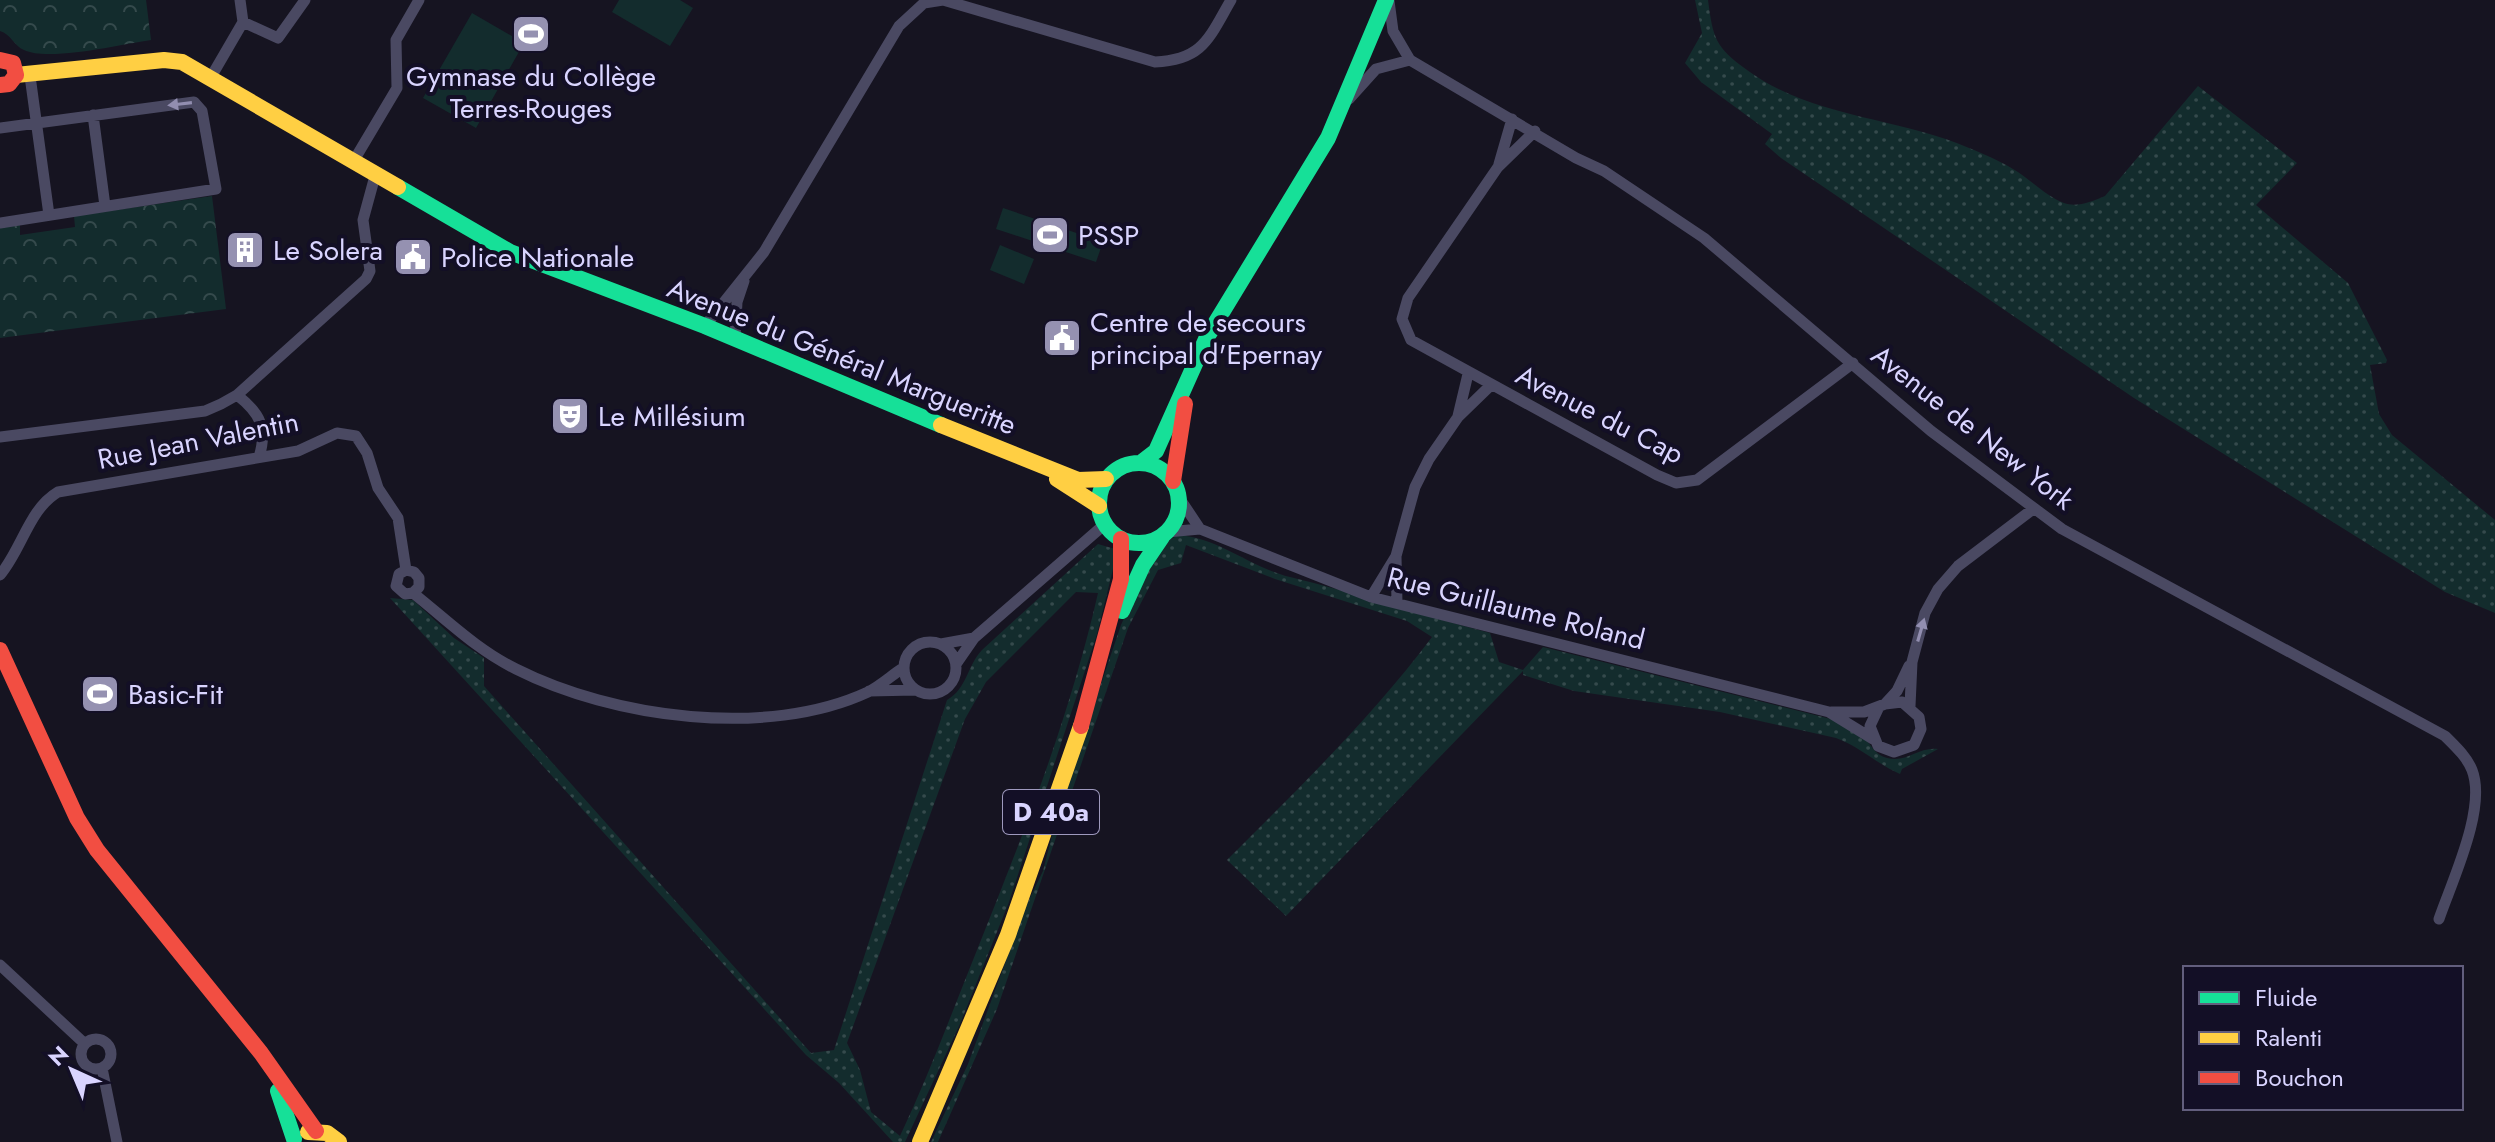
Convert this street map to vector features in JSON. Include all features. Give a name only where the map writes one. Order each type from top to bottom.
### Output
[{"type":"main road","points":[[1143,461],[1164,470],[1173,481],[1180,499],[1175,522],[1165,534],[1139,544],[1121,539],[1105,524],[1099,506],[1106,479],[1121,467],[1143,461],[1156,451],[1207,337],[1311,170],[1342,109],[1387,0]]},
{"type":"main road","points":[[0,60],[13,63],[23,76],[0,85]]},
{"type":"main road","name":"Avenue du Général Margueritte","points":[[23,76],[164,60],[182,62],[510,252],[705,326],[1036,465],[1078,480],[1106,479]]},
{"type":"main road","points":[[1173,481],[1189,382]]},
{"type":"main road","name":"Avenue du Général Margueritte","points":[[1036,465],[1099,506]]},
{"type":"main road","name":"D 40a","points":[[920,1142],[944,1094],[991,982],[1108,642],[1143,565],[1165,534]]},
{"type":"main road","name":"D 40a","points":[[1108,642],[1123,573],[1125,549],[1121,539]]},
{"type":"main road","points":[[0,650],[82,826],[143,911],[261,1053],[316,1131],[339,1142]]},
{"type":"main road","points":[[261,1053],[285,1108],[293,1141],[316,1131]]},
{"type":"street","points":[[211,77],[243,22],[240,0]]},
{"type":"street","points":[[243,22],[278,38],[305,0]]},
{"type":"street","points":[[353,162],[397,88],[396,40],[419,0]]},
{"type":"street","points":[[705,326],[764,252],[899,26],[924,1],[943,0],[1155,62],[1176,61],[1205,45],[1231,0]]},
{"type":"street","points":[[1342,109],[1376,69],[1410,60],[1393,31],[1387,0]]},
{"type":"street","name":"Avenue de New York","points":[[1410,60],[1535,131],[1576,158],[1604,171],[1704,238],[1931,431],[2033,509],[2148,579],[2439,731],[2472,769],[2476,783],[2475,809],[2439,919]]},
{"type":"street","points":[[23,76],[36,123],[49,215]]},
{"type":"street","points":[[0,128],[194,102],[202,111],[216,189],[0,223]]},
{"type":"street","points":[[93,115],[105,206]]},
{"type":"street","points":[[1498,167],[1512,119]]},
{"type":"street","points":[[1498,167],[1535,131]]},
{"type":"street","name":"Avenue du Cap","points":[[1498,167],[1403,309],[1403,326],[1411,340],[1468,374],[1657,475],[1686,483],[1697,480],[1853,363]]},
{"type":"street","points":[[0,437],[205,411],[237,395],[366,279],[370,271],[363,220],[375,176]]},
{"type":"street","points":[[735,339],[737,302],[745,276]]},
{"type":"street","points":[[1458,417],[1468,374]]},
{"type":"street","points":[[1371,597],[1396,556],[1415,487],[1458,417],[1491,385]]},
{"type":"street","points":[[237,395],[253,408],[263,423],[264,441],[259,457]]},
{"type":"street","name":"Rue Jean Valentin","points":[[0,575],[19,549],[38,509],[58,492],[298,451],[337,433],[356,436],[367,453],[378,488],[398,518],[406,570]]},
{"type":"street","points":[[1165,534],[1200,529],[1180,499]]},
{"type":"street","points":[[1910,706],[1912,662],[1925,613],[1938,589],[1958,566],[2033,509]]},
{"type":"street","points":[[903,668],[908,684],[915,690],[923,694],[940,693],[953,681],[956,664],[974,638],[1105,524]]},
{"type":"street","name":"Rue Guillaume Roland","points":[[1200,529],[1371,597],[1829,712],[1873,739]]},
{"type":"street","points":[[1396,556],[1397,603]]},
{"type":"street","points":[[406,570],[414,572],[419,578],[419,587],[413,593],[405,594],[396,586],[396,578],[406,570]]},
{"type":"street","points":[[413,593],[465,636],[515,669],[612,706],[664,715],[783,713],[833,704],[869,691],[903,668],[909,651],[915,645],[974,638]]},
{"type":"street","points":[[941,644],[956,664]]},
{"type":"street","points":[[1882,706],[1902,702],[1910,706],[1921,724],[1914,745],[1894,752],[1885,750],[1873,739],[1870,726],[1882,706],[1897,691],[1912,662]]},
{"type":"street","points":[[869,691],[915,690]]},
{"type":"street","name":"Rue Guillaume Roland","points":[[1829,712],[1882,706]]},
{"type":"street","points":[[0,965],[85,1044]]},
{"type":"street","points":[[97,1039],[109,1047],[109,1061],[102,1068],[92,1069],[83,1062],[81,1054],[85,1044],[97,1039]]},
{"type":"street","points":[[102,1068],[117,1142]]},
{"type":"green space","points":[[0,0],[146,0],[151,40],[68,53],[35,53],[24,50],[0,31]]},
{"type":"green space","points":[[619,0],[680,0],[693,8],[670,46],[612,12]]},
{"type":"green space","points":[[1695,0],[1708,0],[1714,33],[1728,55],[1772,86],[1827,108],[1913,129],[1969,148],[2008,166],[2051,196],[2074,205],[2105,196],[2198,86],[2297,163],[2256,205],[2348,283],[2387,360],[2386,363],[2370,365],[2379,414],[2392,435],[2495,520],[2495,613],[2445,592],[2134,398],[1781,158],[1765,144],[1772,134],[1701,82],[1685,63],[1702,33]]},
{"type":"green space","points":[[472,13],[524,43],[476,128],[423,98]]},
{"type":"green space","points":[[212,196],[226,309],[0,338],[0,226],[20,224],[20,235],[75,227],[74,216]]},
{"type":"green space","name":"PSSP","points":[[1003,208],[1103,242],[1096,262],[996,229]]},
{"type":"green space","points":[[1000,245],[1034,259],[1024,284],[990,270]]},
{"type":"green space","points":[[1178,535],[1207,541],[1275,572],[1490,633],[1499,662],[1523,670],[1543,647],[1831,719],[1857,731],[1878,754],[1888,758],[1938,749],[1902,769],[1900,774],[1836,738],[1720,712],[1574,691],[1523,675],[1523,671],[1286,916],[1227,860],[1359,724],[1432,637],[1407,621],[1275,579],[1186,545],[1181,563],[1158,570],[1128,628],[997,1009],[938,1142],[931,1142],[968,1064],[1026,906],[1043,871],[1059,808],[1121,625],[1156,548]]},
{"type":"green space","points":[[1098,544],[1115,549],[1097,634],[1009,902],[960,1024],[905,1142],[893,1142],[839,1083],[806,1055],[390,598],[413,600],[454,638],[484,658],[484,686],[811,1053],[834,1050],[947,700],[959,690],[982,650]],"holes":[[[1076,592],[1098,593],[1074,684],[1029,818],[900,1136],[871,1112],[860,1070],[847,1043],[965,719],[986,682]]]},
{"type":"traffic: fast","points":[[1143,461],[1156,451],[1207,337],[1328,138],[1386,0]]},
{"type":"traffic: fast","points":[[398,187],[510,252],[705,326],[941,425]]},
{"type":"traffic: fast","points":[[1131,463],[1147,463],[1168,474],[1179,495],[1179,503],[1179,511],[1168,532],[1147,543],[1131,543],[1117,537],[1105,525],[1099,511],[1099,495],[1105,481],[1117,469],[1131,463]]},
{"type":"traffic: fast","points":[[1122,611],[1143,565],[1162,537]]},
{"type":"traffic: fast","points":[[278,1091],[294,1139]]},
{"type":"traffic: slow","points":[[16,75],[164,60],[182,62],[398,187]]},
{"type":"traffic: slow","points":[[941,425],[1078,480],[1106,479]]},
{"type":"traffic: slow","points":[[1057,479],[1099,506]]},
{"type":"traffic: slow","points":[[920,1142],[1008,935],[1081,726]]},
{"type":"traffic: slow","points":[[308,1132],[327,1133],[339,1142]]},
{"type":"traffic: jam","points":[[0,60],[13,63],[16,75],[9,84],[0,85]]},
{"type":"traffic: jam","points":[[1173,481],[1185,404]]},
{"type":"traffic: jam","points":[[1081,726],[1121,579],[1121,539]]},
{"type":"traffic: jam","points":[[0,650],[77,818],[97,850],[261,1053],[316,1131]]},
{"type":"place","name":"Gymnase du Collège Terres-Rouges","points":[[531,34]]},
{"type":"place","name":"PSSP","points":[[1050,235]]},
{"type":"place","name":"Le Solera","points":[[245,250]]},
{"type":"place","name":"Police Nationale","points":[[413,257]]},
{"type":"place","name":"Centre de secours principal d'Epernay","points":[[1062,338]]},
{"type":"place","name":"Le Millésium","points":[[570,416]]},
{"type":"place","name":"Basic-Fit","points":[[100,694]]}]
